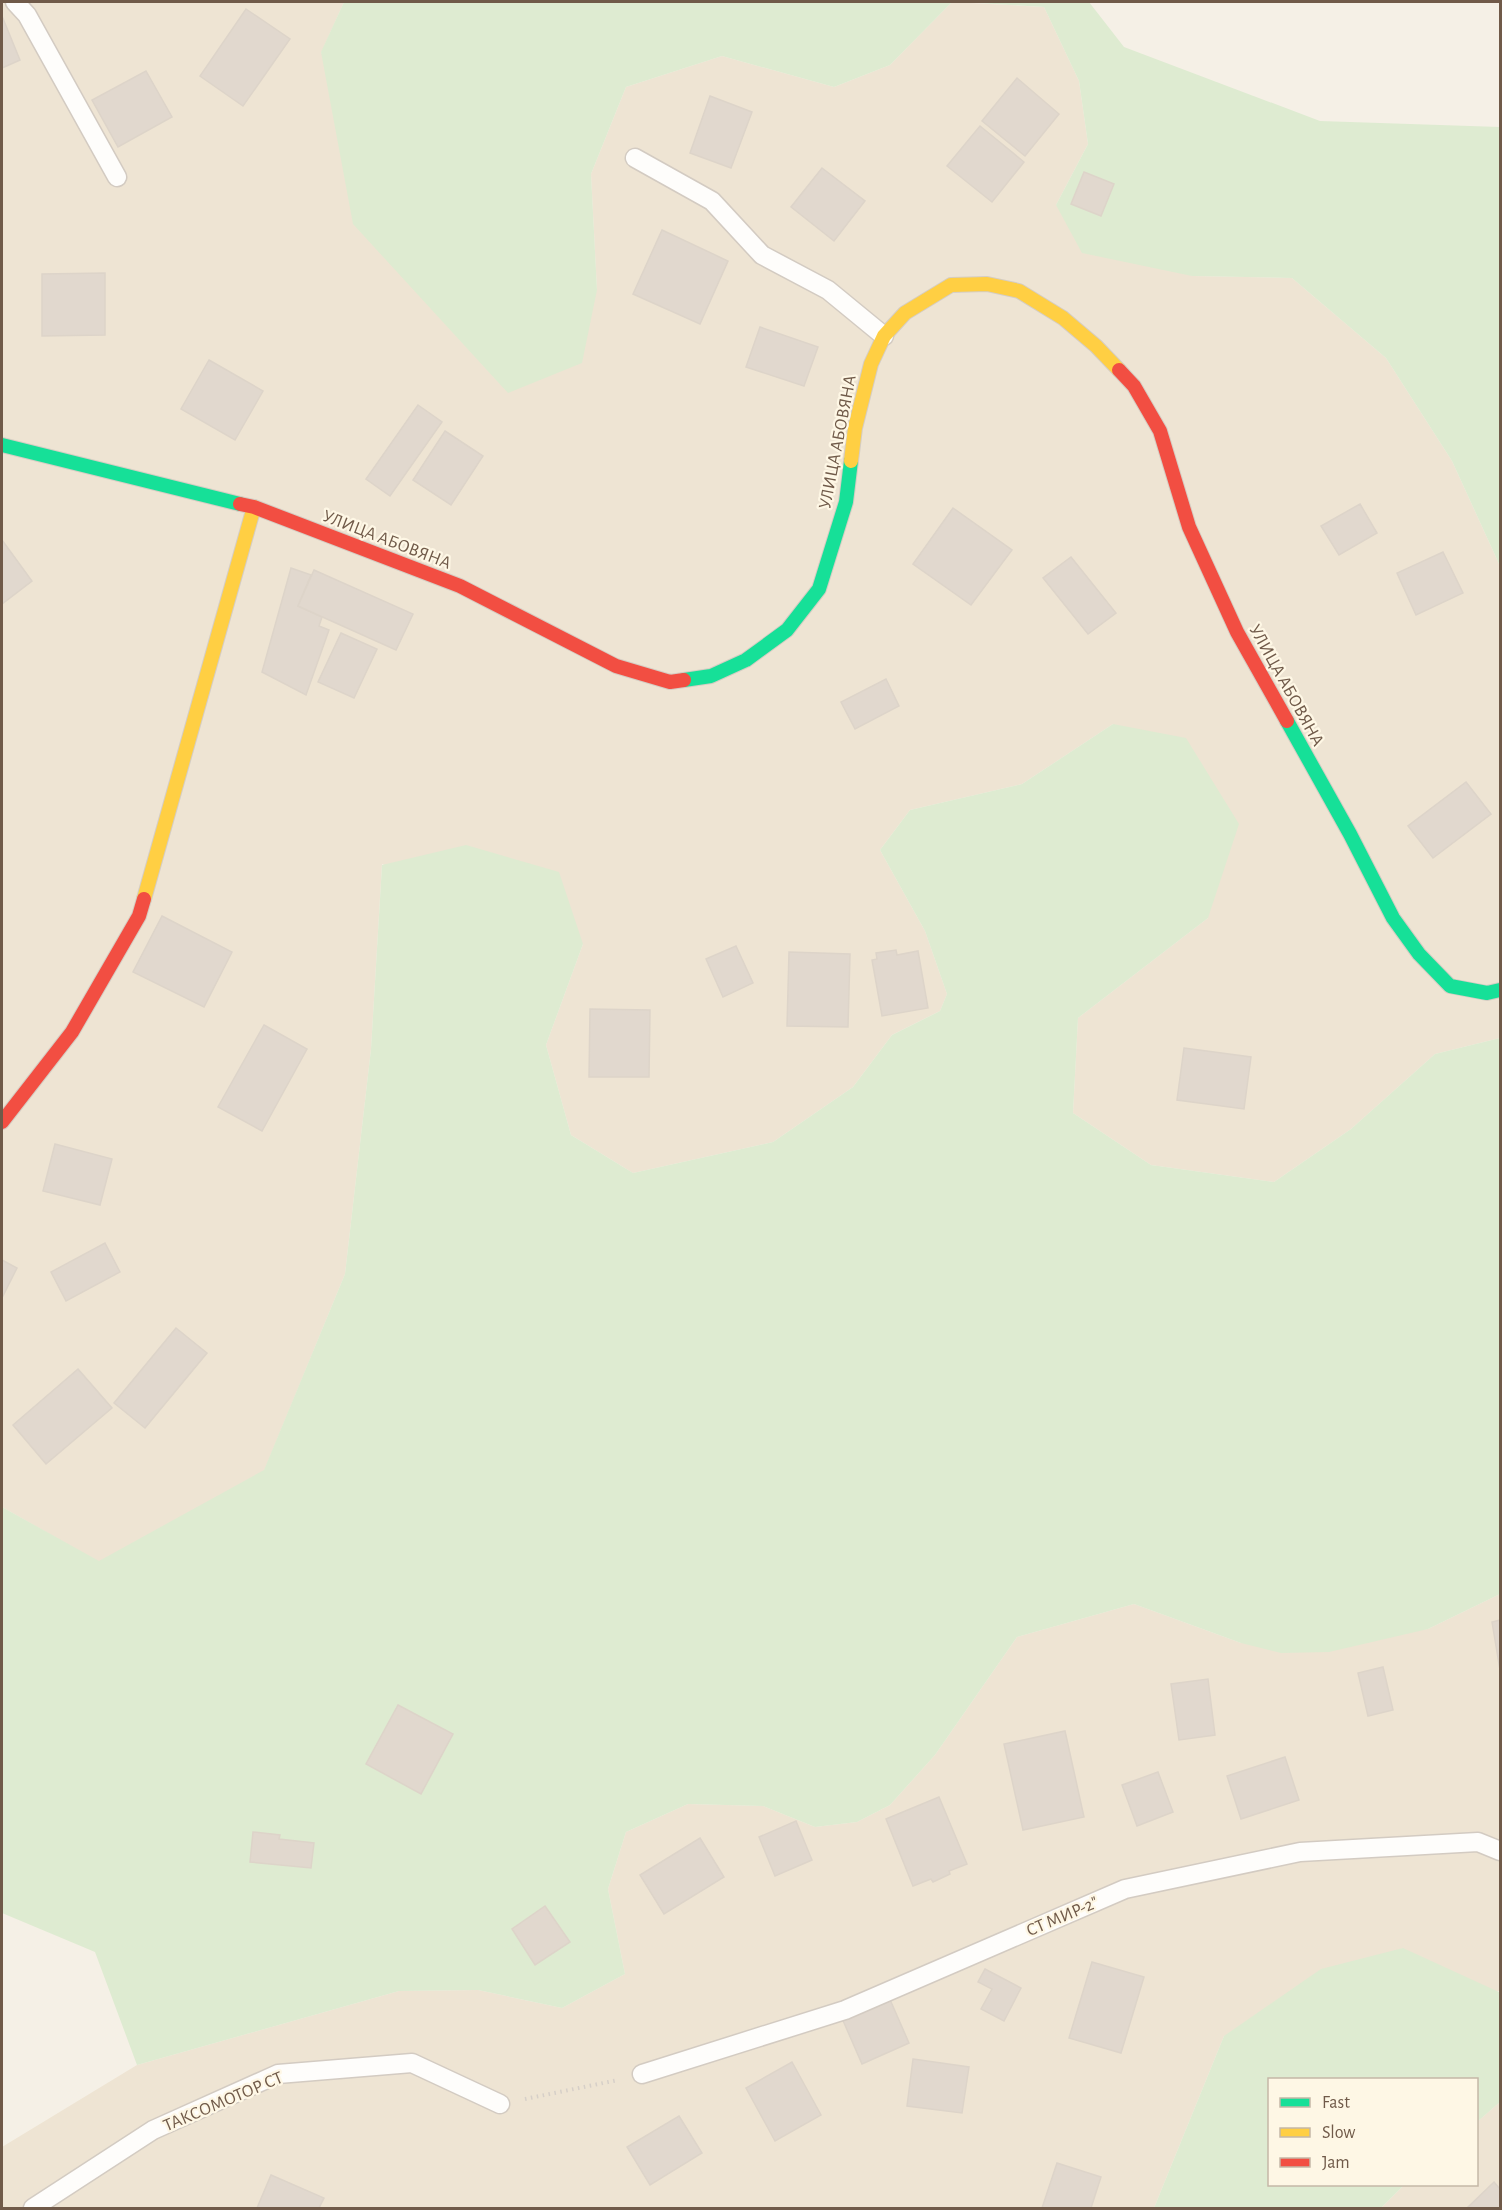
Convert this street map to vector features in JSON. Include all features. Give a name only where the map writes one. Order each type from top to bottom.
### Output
[{"type":"street","name":"УЛИЦА АБОВЯНА","points":[[2,445],[254,507],[460,586],[616,666],[670,682],[711,676],[746,660],[787,630],[819,589],[846,502],[855,428],[871,364],[884,336],[905,312],[951,285],[987,284],[1019,291],[1063,318],[1096,346],[1134,386],[1160,431],[1189,527],[1237,632],[1350,834],[1393,918],[1419,954],[1450,986],[1487,993],[1500,990]]},
{"type":"street","points":[[2,1122],[72,1032],[139,916],[254,507]]},
{"type":"lane","points":[[15,2],[27,15],[117,177]]},
{"type":"lane","points":[[635,158],[712,201],[762,255],[828,290],[884,336]]},
{"type":"lane","name":"СТ МИР-2\"","points":[[642,2074],[845,2010],[1125,1889],[1300,1852],[1478,1842],[1500,1851]]},
{"type":"lane","name":"ТАКСОМОТОР СТ","points":[[33,2208],[153,2130],[278,2074],[412,2063],[500,2104]]},
{"type":"path","points":[[500,2104],[562,2093],[642,2074]]},
{"type":"shaded area","points":[[2,2],[344,2],[321,53],[597,290],[591,174],[626,87],[722,56],[834,87],[890,65],[952,2],[1044,7],[1079,81],[1088,144],[1056,205],[1192,276],[1292,278],[1386,358],[1452,461],[1500,566],[1500,1038],[1435,1054],[1351,1129],[1274,1182],[1151,1165],[1073,1113],[1078,1018],[1208,918],[1113,724],[1022,784],[910,810],[880,850],[925,931],[947,994],[940,1011],[892,1035],[853,1087],[773,1142],[633,1173],[571,1135],[546,1045],[583,944],[382,864],[371,1049],[345,1274],[264,1471],[99,1562],[2,1507]]},
{"type":"shaded area","points":[[1500,1594],[1500,2002],[1499,1991],[1224,2036],[1154,2208],[2,2208],[2,2147],[137,2065],[399,1991],[478,1990],[562,2008],[625,1974],[608,1889],[626,1832],[688,1804],[763,1806],[815,1827],[857,1822],[890,1805],[935,1755],[1017,1637],[1134,1604],[1241,1643],[1428,1629]]},
{"type":"shaded area","points":[[1500,2102],[1500,2208],[1381,2208],[1403,2186],[1478,2186],[1478,2121]]},
{"type":"green space","points":[[344,2],[952,2],[890,65],[834,87],[722,56],[626,87],[591,174],[597,290],[582,363],[508,393],[353,224],[321,52]]},
{"type":"green space","points":[[964,2],[1089,2],[1124,47],[1320,121],[1500,127],[1500,566],[1452,461],[1386,358],[1292,278],[1192,276],[1082,253],[1056,205],[1088,144],[1079,81],[1044,7]]},
{"type":"green space","points":[[1113,724],[1186,738],[1239,824],[1208,918],[1078,1018],[1073,1113],[1151,1165],[1274,1182],[1351,1129],[1435,1054],[1500,1038],[1500,1594],[1428,1629],[1329,1652],[1281,1653],[1241,1643],[1134,1604],[1017,1637],[935,1755],[890,1805],[857,1822],[815,1827],[763,1806],[688,1804],[626,1832],[608,1889],[625,1974],[562,2008],[478,1990],[399,1991],[137,2065],[95,1952],[2,1913],[2,1507],[99,1561],[264,1470],[345,1274],[371,1049],[382,865],[466,845],[559,872],[583,944],[546,1045],[571,1135],[633,1173],[773,1142],[853,1087],[892,1035],[940,1011],[947,994],[925,931],[880,850],[910,810],[1022,784]]},
{"type":"green space","points":[[1403,1948],[1499,1992],[1500,2102],[1478,2121],[1478,2078],[1268,2078],[1268,2186],[1403,2186],[1381,2208],[1154,2208],[1224,2036],[1321,1969]]},
{"type":"building","points":[[246,9],[290,39],[243,106],[200,76]]},
{"type":"building","points":[[2,16],[20,60],[2,68]]},
{"type":"building","points":[[146,71],[172,117],[118,147],[92,100]]},
{"type":"building","points":[[1017,78],[1059,114],[1025,156],[982,121]]},
{"type":"building","points":[[710,96],[752,112],[731,168],[690,153]]},
{"type":"building","points":[[980,126],[1024,162],[992,202],[947,166]]},
{"type":"building","points":[[822,168],[865,201],[834,241],[791,207]]},
{"type":"building","points":[[1084,172],[1114,184],[1101,216],[1071,204]]},
{"type":"building","points":[[662,230],[728,261],[700,324],[633,294]]},
{"type":"building","points":[[105,273],[105,335],[42,336],[42,274]]},
{"type":"building","points":[[760,327],[818,347],[804,386],[746,367]]},
{"type":"building","points":[[209,360],[263,391],[235,440],[181,409]]},
{"type":"building","points":[[418,405],[442,422],[390,496],[366,479]]},
{"type":"building","points":[[445,431],[483,456],[451,505],[413,480]]},
{"type":"building","points":[[1360,504],[1377,533],[1339,555],[1321,526]]},
{"type":"building","points":[[953,508],[1012,550],[971,605],[913,564]]},
{"type":"building","points":[[2,540],[32,581],[2,604]]},
{"type":"building","points":[[1443,552],[1463,593],[1416,615],[1397,573]]},
{"type":"building","points":[[1071,557],[1116,613],[1088,634],[1043,578]]},
{"type":"building","points":[[291,568],[311,575],[298,606],[322,617],[319,626],[329,630],[306,695],[262,672]]},
{"type":"building","points":[[314,570],[413,614],[396,650],[298,606]]},
{"type":"building","points":[[341,633],[377,649],[354,698],[318,682]]},
{"type":"building","points":[[886,679],[899,706],[855,729],[841,702]]},
{"type":"building","points":[[1466,782],[1491,814],[1433,858],[1408,826]]},
{"type":"building","points":[[162,916],[232,952],[204,1007],[133,972]]},
{"type":"building","points":[[736,946],[753,983],[723,997],[706,959]]},
{"type":"building","points":[[896,950],[897,955],[918,951],[928,1008],[882,1016],[872,960],[877,959],[876,953]]},
{"type":"building","points":[[789,952],[850,954],[848,1027],[787,1026]]},
{"type":"building","points":[[590,1009],[650,1010],[649,1077],[589,1077]]},
{"type":"building","points":[[264,1025],[307,1049],[262,1131],[218,1107]]},
{"type":"building","points":[[1184,1048],[1251,1057],[1244,1109],[1177,1100]]},
{"type":"building","points":[[55,1144],[112,1159],[100,1205],[43,1191]]},
{"type":"building","points":[[105,1243],[120,1272],[66,1301],[51,1272]]},
{"type":"building","points":[[2,1260],[17,1268],[2,1298]]},
{"type":"building","points":[[176,1328],[207,1353],[145,1428],[114,1403]]},
{"type":"building","points":[[78,1369],[112,1408],[46,1464],[13,1425]]},
{"type":"building","points":[[1500,1620],[1500,1670],[1492,1622]]},
{"type":"building","points":[[1383,1667],[1393,1710],[1368,1716],[1358,1673]]},
{"type":"building","points":[[1208,1679],[1215,1735],[1179,1740],[1171,1684]]},
{"type":"building","points":[[398,1705],[453,1734],[421,1794],[366,1764]]},
{"type":"building","points":[[1065,1731],[1084,1817],[1023,1830],[1004,1744]]},
{"type":"building","points":[[1285,1757],[1299,1800],[1241,1819],[1227,1776]]},
{"type":"building","points":[[1158,1772],[1173,1812],[1137,1826],[1122,1785]]},
{"type":"building","points":[[939,1797],[967,1864],[949,1871],[950,1874],[933,1882],[931,1879],[913,1886],[886,1819]]},
{"type":"building","points":[[796,1821],[812,1860],[775,1876],[759,1837]]},
{"type":"building","points":[[253,1832],[280,1835],[279,1839],[314,1843],[311,1868],[250,1862]]},
{"type":"building","points":[[700,1838],[724,1877],[664,1914],[640,1875]]},
{"type":"building","points":[[545,1906],[570,1942],[535,1965],[512,1929]]},
{"type":"building","points":[[1092,1962],[1144,1977],[1121,2053],[1069,2038]]},
{"type":"building","points":[[985,1969],[1021,1988],[1004,2021],[981,2009],[992,1989],[978,1982]]},
{"type":"building","points":[[888,1995],[909,2043],[862,2064],[841,2016]]},
{"type":"building","points":[[913,2059],[969,2067],[962,2113],[907,2106]]},
{"type":"building","points":[[792,2062],[821,2115],[775,2141],[746,2088]]},
{"type":"building","points":[[679,2116],[702,2153],[650,2185],[627,2147]]},
{"type":"building","points":[[1057,2163],[1101,2177],[1091,2208],[1042,2208]]},
{"type":"building","points":[[271,2175],[324,2198],[319,2208],[257,2208]]},
{"type":"building","points":[[1494,2182],[1500,2189],[1500,2208],[1467,2208]]},
{"type":"traffic: fast","points":[[2,445],[240,504]]},
{"type":"traffic: fast","points":[[684,680],[711,676],[746,660],[787,630],[819,589],[846,502],[851,461]]},
{"type":"traffic: fast","points":[[1287,721],[1350,834],[1393,918],[1419,954],[1450,986],[1487,993],[1500,990]]},
{"type":"traffic: slow","points":[[851,461],[855,428],[871,364],[884,336],[905,313],[951,285],[987,284],[1019,291],[1063,318],[1096,346],[1119,370]]},
{"type":"traffic: slow","points":[[144,899],[254,507]]},
{"type":"traffic: jam","points":[[1119,370],[1134,386],[1160,431],[1189,527],[1237,632],[1287,721]]},
{"type":"traffic: jam","points":[[240,504],[254,507],[460,586],[616,666],[670,682],[684,680]]},
{"type":"traffic: jam","points":[[2,1122],[72,1032],[139,916],[144,899]]}]
